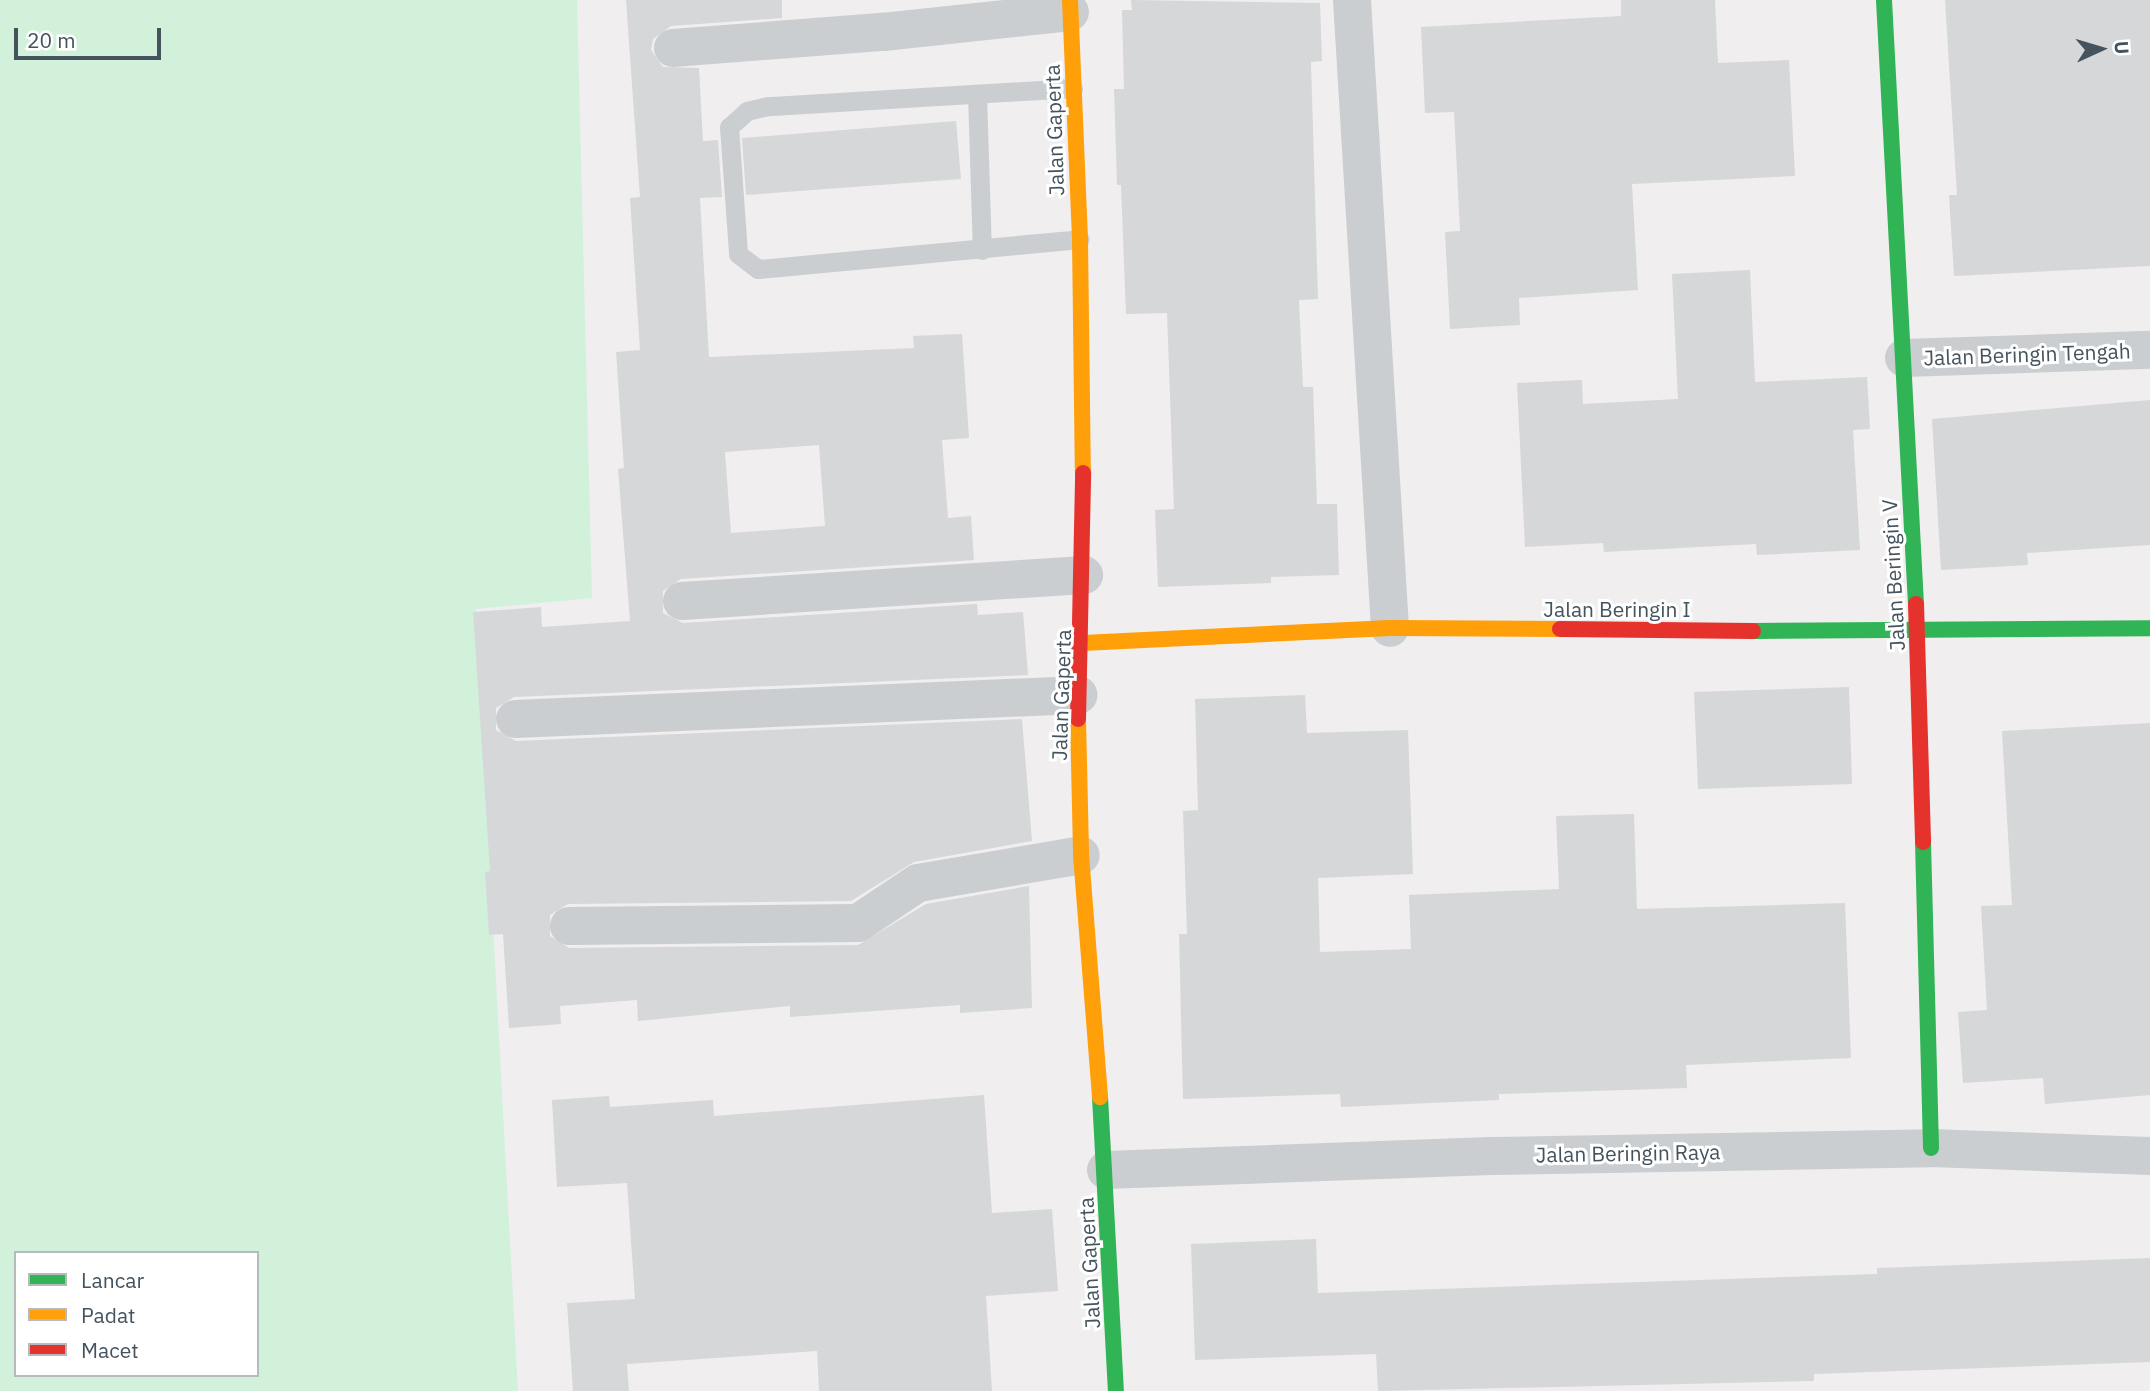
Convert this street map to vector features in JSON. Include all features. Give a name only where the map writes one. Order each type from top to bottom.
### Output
[{"type":"street","points":[[1352,0],[1390,628]]},
{"type":"street","name":"Jalan Beringin V","points":[[1884,0],[1917,632],[1931,1148]]},
{"type":"street","points":[[673,48],[1070,6]]},
{"type":"street","name":"Jalan Gaperta","points":[[1070,6],[1080,239],[1084,575],[1083,643],[1078,695],[1081,855],[1106,1170],[1116,1391]]},
{"type":"street","name":"Jalan Beringin Tengah","points":[[1904,358],[2150,350]]},
{"type":"street","points":[[682,601],[1084,575]]},
{"type":"street","name":"Jalan Beringin I","points":[[1083,643],[1390,628],[1917,632],[2150,628]]},
{"type":"street","points":[[515,719],[1078,695]]},
{"type":"street","points":[[569,926],[858,923],[918,883],[1081,855]]},
{"type":"street","name":"Jalan Beringin Raya","points":[[1106,1170],[1490,1156],[1931,1148],[2150,1156]]},
{"type":"lane","points":[[1073,88],[768,106],[747,111],[729,127],[738,254],[758,269],[1080,239]]},
{"type":"lane","points":[[976,94],[982,250]]},
{"type":"green space","points":[[0,0],[577,0],[592,598],[476,609],[518,1391],[0,1391]]},
{"type":"building","points":[[626,0],[782,0],[782,18],[671,26],[653,39],[651,50],[663,67],[699,68],[703,141],[718,140],[722,197],[700,198],[709,357],[914,348],[913,336],[962,334],[969,438],[942,440],[948,518],[971,516],[974,560],[681,579],[663,591],[663,613],[683,623],[977,604],[978,615],[1023,612],[1028,675],[514,697],[496,708],[496,730],[516,741],[1022,719],[1032,841],[914,862],[851,901],[568,904],[550,915],[550,936],[569,948],[858,945],[926,904],[1029,886],[1032,1008],[960,1013],[960,1005],[790,1017],[790,1006],[638,1021],[637,1000],[560,1006],[561,1024],[509,1028],[503,934],[489,935],[485,872],[490,871],[473,612],[541,607],[542,627],[630,621],[618,469],[624,468],[616,352],[640,350],[630,198],[640,197]],"holes":[[[819,445],[825,526],[731,533],[725,452]]]},
{"type":"building","points":[[1131,0],[1320,3],[1322,61],[1311,62],[1318,299],[1299,300],[1303,387],[1313,387],[1317,504],[1337,504],[1339,575],[1271,577],[1271,583],[1158,587],[1155,510],[1174,509],[1167,313],[1126,314],[1121,185],[1117,185],[1114,89],[1124,89],[1122,10],[1132,10]]},
{"type":"building","points":[[1621,0],[1715,0],[1718,63],[1789,60],[1795,176],[1632,184],[1638,290],[1519,298],[1520,325],[1450,329],[1445,232],[1460,231],[1454,112],[1425,113],[1421,27],[1621,16]]},
{"type":"building","points":[[1945,0],[2150,0],[2150,266],[1954,276],[1949,195],[1957,195]]},
{"type":"building","points":[[956,121],[961,179],[746,195],[742,138]]},
{"type":"building","points":[[1750,270],[1755,382],[1867,377],[1870,429],[1853,430],[1860,550],[1757,555],[1756,544],[1604,552],[1603,543],[1525,547],[1517,383],[1582,380],[1583,404],[1678,399],[1672,274]]},
{"type":"building","points":[[2150,400],[2150,545],[2027,553],[2028,565],[1941,570],[1932,419]]},
{"type":"building","points":[[1849,687],[1852,784],[1698,789],[1694,692]]},
{"type":"building","points":[[1305,695],[1307,733],[1408,730],[1413,874],[1318,878],[1320,952],[1411,949],[1409,895],[1559,889],[1556,816],[1634,814],[1637,909],[1845,903],[1851,1058],[1686,1065],[1687,1088],[1499,1094],[1499,1100],[1341,1107],[1340,1094],[1183,1099],[1179,934],[1187,934],[1183,811],[1198,810],[1195,699]]},
{"type":"building","points":[[2150,723],[2150,1095],[2045,1104],[2043,1078],[1963,1083],[1958,1012],[1987,1010],[1981,906],[2012,905],[2002,731]]},
{"type":"building","points":[[984,1095],[992,1213],[1052,1209],[1058,1291],[986,1296],[992,1391],[819,1391],[817,1351],[627,1364],[629,1391],[573,1391],[567,1303],[635,1299],[627,1183],[557,1187],[552,1100],[609,1096],[610,1107],[713,1100],[714,1116]]},
{"type":"building","points":[[1316,1239],[1318,1293],[1877,1274],[1877,1268],[2150,1258],[2150,1362],[1814,1374],[1814,1381],[1378,1391],[1376,1354],[1195,1360],[1191,1244]]},
{"type":"traffic: fast","points":[[1884,0],[1916,604]]},
{"type":"traffic: fast","points":[[1753,631],[2150,628]]},
{"type":"traffic: fast","points":[[1923,842],[1931,1148]]},
{"type":"traffic: fast","points":[[1100,1097],[1116,1391]]},
{"type":"traffic: slow","points":[[1070,0],[1080,239],[1083,473]]},
{"type":"traffic: slow","points":[[1083,643],[1390,628],[1560,629]]},
{"type":"traffic: slow","points":[[1078,719],[1081,855],[1100,1097]]},
{"type":"traffic: jam","points":[[1078,719],[1083,473]]},
{"type":"traffic: jam","points":[[1916,604],[1923,842]]},
{"type":"traffic: jam","points":[[1560,629],[1753,631]]}]
